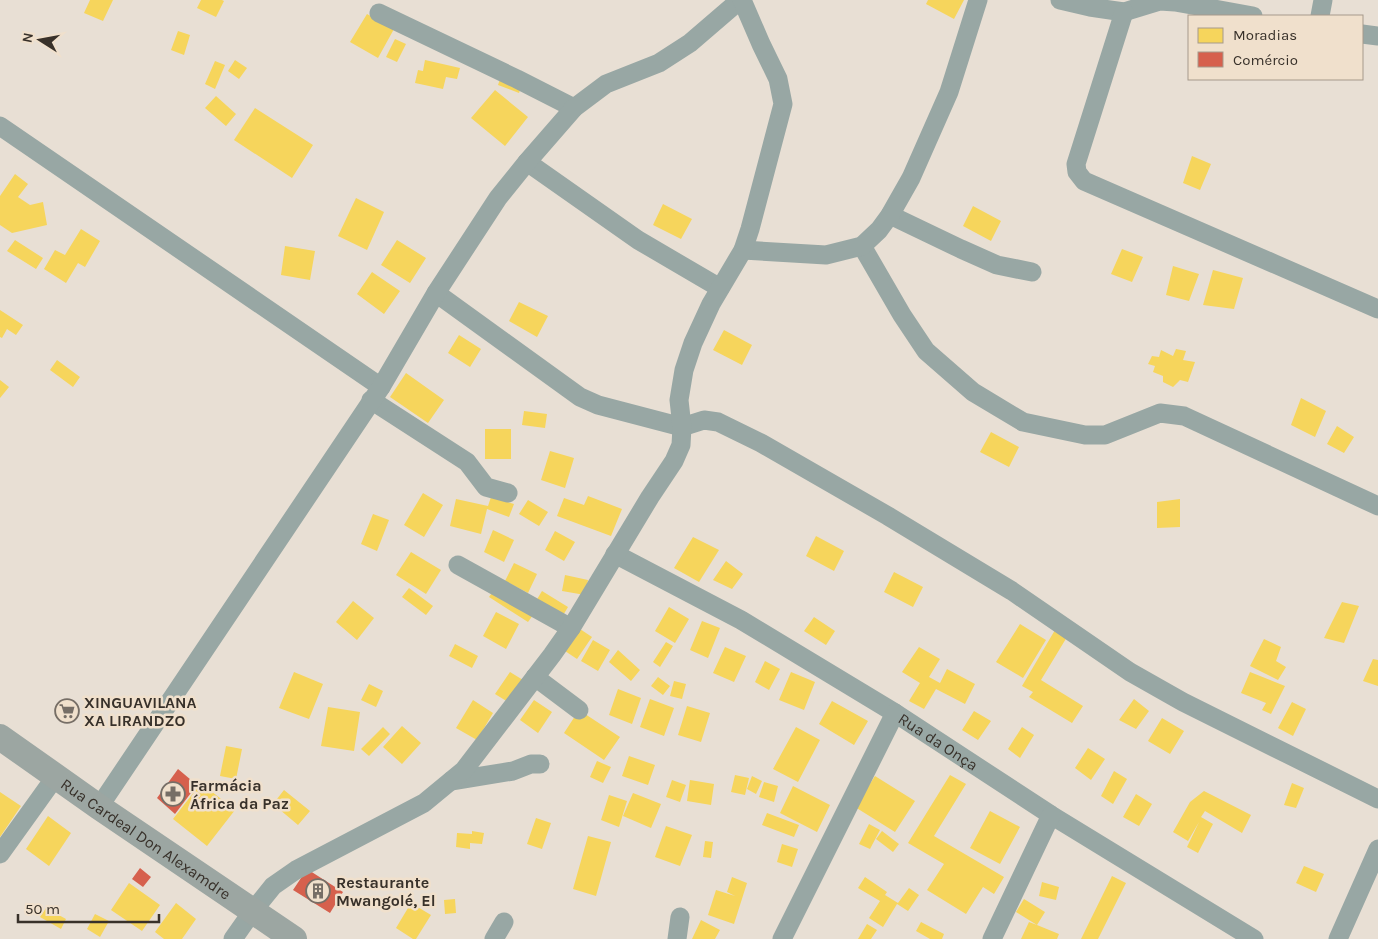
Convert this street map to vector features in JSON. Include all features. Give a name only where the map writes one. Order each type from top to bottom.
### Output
[{"type":"main road","name":"Rua Cardeal Don Alexamdre","points":[[0,737],[98,807],[294,939]]},
{"type":"street","points":[[98,807],[376,394],[436,293],[498,198],[574,108],[606,84],[659,64],[690,43],[741,0],[778,79],[783,104],[743,250],[720,288],[693,343],[684,370],[679,400],[682,427],[681,445],[674,461],[571,628],[464,770],[424,803],[296,870],[273,886],[233,939]]},
{"type":"street","points":[[743,250],[826,255],[862,246],[879,230],[890,215],[911,178],[949,92],[978,0]]},
{"type":"street","points":[[1060,0],[1124,12],[1160,1],[1175,2],[1247,15]]},
{"type":"street","points":[[1320,15],[1323,0]]},
{"type":"street","points":[[1124,12],[1076,164],[1076,172],[1084,181],[1378,309]]},
{"type":"street","points":[[379,13],[518,79],[574,108]]},
{"type":"street","points":[[1363,34],[1378,36]]},
{"type":"street","points":[[0,126],[376,394],[467,462],[486,487],[508,493]]},
{"type":"street","points":[[527,162],[638,240],[720,288]]},
{"type":"street","points":[[890,215],[961,250],[997,265],[1032,272]]},
{"type":"street","points":[[862,246],[902,315],[926,351],[973,392],[1023,422],[1085,436],[1095,436],[1105,435],[1160,413],[1184,416],[1378,506]]},
{"type":"street","points":[[436,293],[580,397],[598,405],[682,427],[704,420],[718,422],[761,443],[888,516],[1012,591],[1145,680],[1183,702],[1378,799]]},
{"type":"street","name":"Rua da Onça","points":[[615,554],[741,620],[895,713],[1051,815],[1254,939]]},
{"type":"street","points":[[458,565],[571,628]]},
{"type":"street","points":[[535,676],[579,710]]},
{"type":"street","points":[[782,939],[895,713]]},
{"type":"street","points":[[450,782],[513,771],[530,764],[540,764]]},
{"type":"street","points":[[0,854],[56,776]]},
{"type":"street","points":[[992,939],[1051,815]]},
{"type":"street","points":[[1338,939],[1378,849]]},
{"type":"street","points":[[677,939],[680,918]]},
{"type":"street","points":[[494,939],[504,922]]},
{"type":"building: Moradias","points":[[90,0],[113,0],[103,21],[84,13]]},
{"type":"building: Moradias","points":[[201,0],[224,1],[216,17],[197,8]]},
{"type":"building: Moradias","points":[[928,0],[964,0],[954,19],[926,4]]},
{"type":"building: Moradias","points":[[367,14],[394,29],[378,58],[350,42]]},
{"type":"building: Moradias","points":[[178,31],[190,35],[184,55],[171,50]]},
{"type":"building: Moradias","points":[[395,39],[406,44],[397,62],[386,57]]},
{"type":"building: Moradias","points":[[235,60],[247,68],[239,79],[228,71]]},
{"type":"building: Moradias","points":[[425,60],[460,68],[457,79],[446,77],[443,89],[415,83],[418,70],[423,71]]},
{"type":"building: Moradias","points":[[215,61],[225,65],[215,89],[205,84]]},
{"type":"building: Moradias","points":[[501,76],[522,85],[519,93],[498,85]]},
{"type":"building: Moradias","points":[[495,90],[528,117],[505,146],[471,118]]},
{"type":"building: Moradias","points":[[216,96],[236,114],[226,126],[205,108]]},
{"type":"building: Moradias","points":[[255,108],[313,145],[292,178],[234,140]]},
{"type":"building: Moradias","points":[[1192,156],[1211,164],[1200,190],[1183,183]]},
{"type":"building: Moradias","points":[[15,174],[28,184],[18,197],[30,205],[43,202],[47,225],[12,233],[0,225],[0,196]]},
{"type":"building: Moradias","points":[[356,198],[384,212],[367,250],[338,236]]},
{"type":"building: Moradias","points":[[663,204],[692,219],[681,239],[653,225]]},
{"type":"building: Moradias","points":[[973,206],[1001,221],[991,241],[963,226]]},
{"type":"building: Moradias","points":[[81,229],[100,241],[85,267],[78,263],[66,283],[44,269],[55,250],[65,255]]},
{"type":"building: Moradias","points":[[15,240],[43,258],[36,269],[7,251]]},
{"type":"building: Moradias","points":[[397,240],[426,258],[410,283],[381,265]]},
{"type":"building: Moradias","points":[[285,246],[315,251],[310,280],[281,275]]},
{"type":"building: Moradias","points":[[1122,249],[1143,257],[1132,282],[1111,274]]},
{"type":"building: Moradias","points":[[1173,266],[1199,274],[1189,301],[1166,295]]},
{"type":"building: Moradias","points":[[1213,270],[1243,278],[1234,309],[1203,305]]},
{"type":"building: Moradias","points":[[372,272],[400,291],[384,314],[357,294]]},
{"type":"building: Moradias","points":[[519,302],[548,316],[537,337],[509,321]]},
{"type":"building: Moradias","points":[[0,310],[23,325],[16,335],[7,329],[2,338],[0,337]]},
{"type":"building: Moradias","points":[[724,330],[752,345],[742,365],[713,350]]},
{"type":"building: Moradias","points":[[459,335],[481,349],[470,367],[448,353]]},
{"type":"building: Moradias","points":[[1176,349],[1186,351],[1183,360],[1195,362],[1188,382],[1180,380],[1173,387],[1163,382],[1163,376],[1153,372],[1155,366],[1148,364],[1152,356],[1159,357],[1161,350],[1173,356]]},
{"type":"building: Moradias","points":[[57,360],[80,377],[73,387],[50,370]]},
{"type":"building: Moradias","points":[[406,373],[444,400],[428,423],[390,397]]},
{"type":"building: Moradias","points":[[0,380],[9,387],[0,398]]},
{"type":"building: Moradias","points":[[1301,398],[1326,411],[1315,437],[1291,425]]},
{"type":"building: Moradias","points":[[524,411],[547,414],[545,428],[522,425]]},
{"type":"building: Moradias","points":[[1337,426],[1354,437],[1344,453],[1327,444]]},
{"type":"building: Moradias","points":[[485,429],[511,429],[511,459],[485,459]]},
{"type":"building: Moradias","points":[[991,432],[1019,447],[1009,467],[980,452]]},
{"type":"building: Moradias","points":[[550,451],[574,458],[565,488],[541,480]]},
{"type":"building: Moradias","points":[[423,493],[443,505],[424,537],[404,525]]},
{"type":"building: Moradias","points":[[588,496],[622,509],[611,536],[557,516],[564,498],[584,505]]},
{"type":"building: Moradias","points":[[491,497],[514,504],[509,517],[487,509],[481,534],[450,526],[456,499],[488,506]]},
{"type":"building: Moradias","points":[[1180,499],[1180,527],[1157,528],[1157,502]]},
{"type":"building: Moradias","points":[[528,500],[548,512],[539,526],[519,514]]},
{"type":"building: Moradias","points":[[373,514],[389,520],[377,551],[361,544]]},
{"type":"building: Moradias","points":[[493,530],[514,540],[504,562],[484,552]]},
{"type":"building: Moradias","points":[[555,531],[575,542],[564,561],[545,550]]},
{"type":"building: Moradias","points":[[816,536],[844,551],[834,571],[806,556]]},
{"type":"building: Moradias","points":[[693,537],[719,550],[699,582],[674,568]]},
{"type":"building: Moradias","points":[[411,552],[441,570],[426,594],[396,575]]},
{"type":"building: Moradias","points":[[726,561],[743,574],[732,589],[713,580]]},
{"type":"building: Moradias","points":[[514,563],[537,574],[528,593],[505,581]]},
{"type":"building: Moradias","points":[[894,572],[923,587],[913,607],[884,592]]},
{"type":"building: Moradias","points":[[565,575],[588,580],[585,595],[562,591]]},
{"type":"building: Moradias","points":[[409,588],[433,606],[426,615],[402,597]]},
{"type":"building: Moradias","points":[[494,590],[533,615],[528,622],[489,597]]},
{"type":"building: Moradias","points":[[542,591],[568,607],[562,617],[536,601]]},
{"type":"building: Moradias","points":[[353,601],[374,618],[357,640],[336,622]]},
{"type":"building: Moradias","points":[[1342,602],[1359,606],[1344,643],[1324,638]]},
{"type":"building: Moradias","points":[[669,607],[689,619],[675,643],[655,631]]},
{"type":"building: Moradias","points":[[496,612],[519,624],[506,649],[483,636]]},
{"type":"building: Moradias","points":[[814,617],[835,631],[826,645],[804,631]]},
{"type":"building: Moradias","points":[[702,621],[720,628],[708,658],[690,650]]},
{"type":"building: Moradias","points":[[1020,624],[1046,640],[1023,678],[996,662]]},
{"type":"building: Moradias","points":[[580,629],[592,637],[577,659],[565,651]]},
{"type":"building: Moradias","points":[[1055,630],[1067,637],[1041,680],[1083,706],[1072,723],[1029,697],[1033,692],[1022,686]]},
{"type":"building: Moradias","points":[[1264,639],[1281,647],[1276,661],[1286,667],[1278,680],[1250,666]]},
{"type":"building: Moradias","points":[[593,640],[610,650],[598,671],[581,661]]},
{"type":"building: Moradias","points":[[666,642],[673,646],[660,667],[653,662]]},
{"type":"building: Moradias","points":[[455,644],[478,656],[472,668],[449,656]]},
{"type":"building: Moradias","points":[[725,647],[746,656],[734,682],[713,673]]},
{"type":"building: Moradias","points":[[919,647],[940,659],[929,677],[940,683],[947,669],[975,684],[965,704],[936,689],[924,709],[909,701],[920,683],[902,672]]},
{"type":"building: Moradias","points":[[618,650],[640,670],[631,681],[609,662]]},
{"type":"building: Moradias","points":[[1373,659],[1378,660],[1378,686],[1363,681]]},
{"type":"building: Moradias","points":[[765,661],[780,669],[769,690],[755,682]]},
{"type":"building: Moradias","points":[[294,672],[323,684],[309,719],[279,708]]},
{"type":"building: Moradias","points":[[510,672],[523,680],[508,702],[495,694]]},
{"type":"building: Moradias","points":[[791,672],[815,682],[804,710],[779,700]]},
{"type":"building: Moradias","points":[[1250,672],[1285,686],[1271,714],[1262,710],[1266,703],[1241,693]]},
{"type":"building: Moradias","points":[[658,677],[670,686],[663,695],[651,686]]},
{"type":"building: Moradias","points":[[674,681],[686,684],[682,699],[670,696]]},
{"type":"building: Moradias","points":[[369,684],[383,691],[376,707],[361,700]]},
{"type":"building: Moradias","points":[[618,689],[641,698],[632,724],[609,715]]},
{"type":"building: Moradias","points":[[650,699],[674,708],[664,736],[640,727]]},
{"type":"building: Moradias","points":[[1134,699],[1149,711],[1136,729],[1119,720]]},
{"type":"building: Moradias","points":[[473,700],[493,713],[477,740],[456,728]]},
{"type":"building: Moradias","points":[[534,700],[552,712],[538,733],[520,720]]},
{"type":"building: Moradias","points":[[832,701],[868,721],[854,745],[819,724]]},
{"type":"building: Moradias","points":[[1292,702],[1306,709],[1293,736],[1278,728]]},
{"type":"building: Moradias","points":[[687,706],[710,713],[701,742],[678,735]]},
{"type":"building: Moradias","points":[[328,707],[360,712],[354,751],[321,746]]},
{"type":"building: Moradias","points":[[579,710],[620,737],[604,760],[564,733]]},
{"type":"building: Moradias","points":[[974,711],[991,721],[978,740],[962,730]]},
{"type":"building: Moradias","points":[[1162,718],[1184,731],[1170,754],[1148,741]]},
{"type":"building: Moradias","points":[[402,726],[421,743],[402,764],[383,747]]},
{"type":"building: Moradias","points":[[383,727],[390,734],[369,756],[361,749]]},
{"type":"building: Moradias","points":[[796,727],[820,740],[798,782],[773,769]]},
{"type":"building: Moradias","points":[[1022,727],[1034,735],[1020,758],[1008,749]]},
{"type":"building: Moradias","points":[[226,746],[242,749],[236,779],[220,776]]},
{"type":"building: Moradias","points":[[1088,748],[1105,759],[1091,780],[1075,768]]},
{"type":"building: Moradias","points":[[629,756],[655,765],[648,785],[622,776]]},
{"type":"building: Moradias","points":[[597,761],[611,767],[603,783],[590,777]]},
{"type":"building: Moradias","points":[[1114,771],[1127,779],[1113,804],[1101,796]]},
{"type":"building: Moradias","points":[[735,775],[749,778],[745,795],[731,792]]},
{"type":"building: Moradias","points":[[950,775],[966,784],[934,836],[1004,877],[994,894],[983,887],[966,914],[927,890],[944,864],[908,843]]},
{"type":"building: Moradias","points":[[752,776],[762,781],[756,794],[747,789]]},
{"type":"building: Moradias","points":[[875,776],[915,801],[895,832],[855,807]]},
{"type":"building: Moradias","points":[[672,780],[686,785],[680,802],[666,797]]},
{"type":"building: Moradias","points":[[690,780],[714,784],[711,805],[687,801]]},
{"type":"building: Moradias","points":[[764,782],[778,786],[774,802],[759,797]]},
{"type":"building: Moradias","points":[[201,783],[235,810],[207,846],[173,819]]},
{"type":"building: Moradias","points":[[1292,783],[1304,788],[1296,808],[1284,805]]},
{"type":"building: Moradias","points":[[793,786],[830,805],[817,832],[780,813]]},
{"type":"building: Moradias","points":[[284,790],[310,811],[298,825],[273,804]]},
{"type":"building: Moradias","points":[[1204,791],[1251,815],[1242,833],[1205,811],[1201,817],[1213,824],[1198,853],[1187,847],[1199,822],[1188,841],[1173,832],[1190,802]]},
{"type":"building: Moradias","points":[[0,792],[21,806],[0,837]]},
{"type":"building: Moradias","points":[[633,793],[661,804],[651,828],[623,816]]},
{"type":"building: Moradias","points":[[1136,794],[1152,804],[1139,826],[1123,817]]},
{"type":"building: Moradias","points":[[609,795],[627,801],[619,827],[601,820]]},
{"type":"building: Moradias","points":[[990,811],[1020,827],[1000,864],[970,848]]},
{"type":"building: Moradias","points":[[767,813],[799,825],[794,837],[762,825]]},
{"type":"building: Moradias","points":[[48,816],[71,833],[49,866],[26,849]]},
{"type":"building: Moradias","points":[[536,818],[551,823],[542,849],[527,844]]},
{"type":"building: Moradias","points":[[869,824],[880,830],[870,849],[859,844]]},
{"type":"building: Moradias","points":[[666,826],[692,835],[680,866],[655,857]]},
{"type":"building: Moradias","points":[[472,831],[484,833],[482,844],[470,843],[470,849],[456,847],[457,833],[472,834]]},
{"type":"building: Moradias","points":[[882,831],[899,844],[893,852],[876,839]]},
{"type":"building: Moradias","points":[[588,836],[611,842],[596,896],[573,889]]},
{"type":"building: Moradias","points":[[705,841],[713,842],[711,858],[703,857]]},
{"type":"building: Moradias","points":[[782,844],[798,849],[792,867],[777,862]]},
{"type":"building: Moradias","points":[[1304,866],[1324,874],[1316,892],[1296,883]]},
{"type":"building: Moradias","points":[[1112,876],[1126,883],[1098,939],[1081,939]]},
{"type":"building: Moradias","points":[[732,877],[747,883],[734,924],[708,915],[716,890],[735,896],[727,892]]},
{"type":"building: Moradias","points":[[865,877],[887,892],[885,895],[898,903],[909,888],[919,895],[908,911],[897,904],[883,927],[869,918],[880,901],[858,888]]},
{"type":"building: Moradias","points":[[1042,882],[1059,887],[1056,900],[1039,896]]},
{"type":"building: Moradias","points":[[129,883],[160,905],[142,931],[111,910]]},
{"type":"building: Moradias","points":[[455,899],[456,913],[445,914],[444,900]]},
{"type":"building: Moradias","points":[[1024,899],[1045,912],[1037,925],[1016,912]]},
{"type":"building: Moradias","points":[[176,903],[196,919],[182,939],[164,939],[155,932]]},
{"type":"building: Moradias","points":[[411,903],[431,915],[416,939],[396,928]]},
{"type":"building: Moradias","points":[[46,908],[66,919],[61,929],[40,917]]},
{"type":"building: Moradias","points":[[95,914],[109,921],[100,937],[87,929]]},
{"type":"building: Moradias","points":[[701,920],[720,930],[715,939],[692,939]]},
{"type":"building: Moradias","points":[[921,922],[944,934],[942,939],[930,939],[916,931]]},
{"type":"building: Moradias","points":[[1029,922],[1059,934],[1057,939],[1021,939]]},
{"type":"building: Moradias","points":[[867,924],[877,930],[871,939],[858,939]]},
{"type":"building: Comércio","points":[[65,703],[77,709],[69,722],[58,716]]},
{"type":"building: Comércio","points":[[178,769],[197,785],[175,814],[157,798]]},
{"type":"building: Comércio","points":[[140,868],[151,877],[143,887],[132,879]]},
{"type":"building: Comércio","name":"Restaurante Mwangolé, El","points":[[307,869],[343,892],[330,913],[293,890]]},
{"type":"place","name":"XINGUAVILANA XA LIRANDZO","points":[[67,711]]},
{"type":"place","name":"Farmácia África da Paz","points":[[173,794]]},
{"type":"place","name":"Restaurante Mwangolé, El","points":[[318,891]]}]
